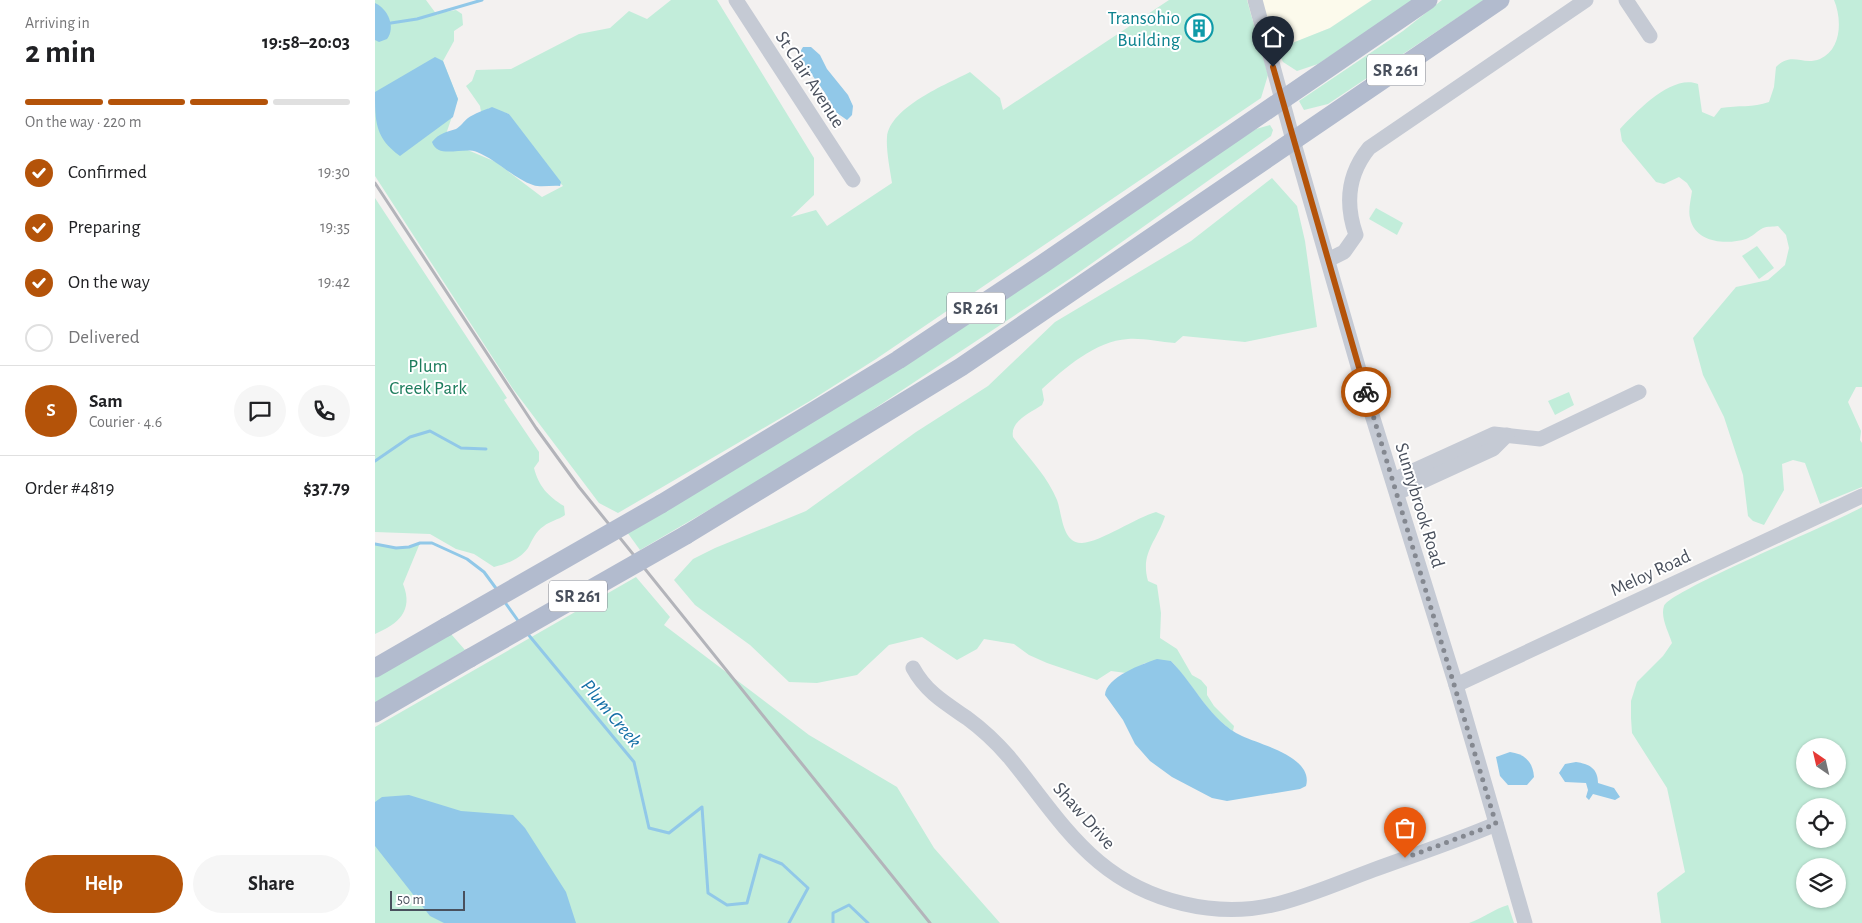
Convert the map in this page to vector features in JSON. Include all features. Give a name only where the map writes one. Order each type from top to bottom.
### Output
[{"type":"main road","name":"SR 261","points":[[375,668],[661,504],[897,360],[1044,263],[1282,98],[1428,0]]},
{"type":"main road","name":"SR 261","points":[[375,713],[686,535],[961,367],[1500,0]]},
{"type":"street","name":"St Clair Avenue","points":[[735,0],[853,180]]},
{"type":"street","name":"Sunnybrook Road","points":[[1255,0],[1328,260],[1456,685],[1525,923]]},
{"type":"street","points":[[1328,260],[1344,252],[1356,235],[1349,210],[1349,196],[1357,167],[1369,148],[1586,0]]},
{"type":"street","points":[[1626,0],[1650,36]]},
{"type":"street","points":[[1395,487],[1486,436],[1495,434],[1540,439],[1639,392]]},
{"type":"street","name":"Meloy Road","points":[[1456,685],[1862,496]]},
{"type":"street","name":"Shaw Drive","points":[[913,668],[930,692],[981,729],[1001,748],[1072,834],[1100,863],[1140,888],[1180,903],[1224,909],[1274,905],[1311,894],[1496,824]]},
{"type":"shaded area","points":[[1169,0],[1372,0],[1330,28],[1269,53]]},
{"type":"green space","points":[[375,0],[426,0],[437,15],[456,10],[462,14],[463,25],[454,31],[454,41],[443,61],[458,99],[444,140],[496,162],[542,197],[563,186],[531,152],[509,114],[489,108],[484,113],[481,112],[480,106],[466,86],[472,81],[476,70],[511,69],[579,34],[610,28],[629,11],[647,19],[671,0],[717,0],[814,158],[814,195],[791,217],[816,210],[827,226],[892,183],[887,142],[890,126],[909,106],[921,98],[970,72],[1000,98],[1003,110],[1169,0],[1247,0],[1268,75],[1261,98],[876,359],[810,401],[618,513],[599,503],[513,389],[375,176]]},
{"type":"green space","points":[[1372,0],[1414,0],[1318,64],[1297,71],[1283,62],[1277,49],[1330,28]]},
{"type":"green space","points":[[1442,0],[1484,0],[1328,104],[1304,110],[1299,101],[1403,31]]},
{"type":"green space","points":[[1834,0],[1862,0],[1862,387],[1856,387],[1848,402],[1861,431],[1862,487],[1820,504],[1805,463],[1793,460],[1782,464],[1784,490],[1764,525],[1753,521],[1748,516],[1743,475],[1724,417],[1703,375],[1693,338],[1736,287],[1768,280],[1785,265],[1789,248],[1786,235],[1778,226],[1765,227],[1748,238],[1730,242],[1712,240],[1698,233],[1690,218],[1689,208],[1692,191],[1687,183],[1679,177],[1664,184],[1656,182],[1622,141],[1620,129],[1645,104],[1666,89],[1688,82],[1698,84],[1702,112],[1714,117],[1721,108],[1769,102],[1774,87],[1776,67],[1782,62],[1792,59],[1814,61],[1820,59],[1833,48],[1839,24]]},
{"type":"green space","points":[[1270,125],[1273,130],[1271,136],[1074,276],[815,448],[640,550],[627,532],[1256,129]]},
{"type":"green space","points":[[1272,178],[1297,206],[1305,241],[1317,327],[1245,342],[1183,336],[1175,343],[1128,339],[1104,345],[1092,350],[1071,364],[1042,389],[1044,400],[1042,405],[1022,418],[1013,431],[1013,437],[1043,475],[1053,492],[1064,527],[1070,539],[1075,542],[1090,542],[1156,512],[1165,516],[1146,563],[1148,581],[1157,585],[1161,613],[1160,638],[1177,649],[1192,675],[1201,680],[1207,687],[1207,695],[1214,706],[1234,726],[1233,731],[1207,707],[1171,661],[1145,663],[1126,673],[1111,671],[1097,680],[1047,663],[1029,655],[1014,644],[984,639],[977,649],[957,660],[922,637],[889,645],[857,675],[817,683],[789,682],[750,645],[695,605],[674,580],[693,559],[715,548],[806,511],[916,432],[988,386],[1055,322],[1191,241]]},
{"type":"green space","name":"Plum Creek Park","points":[[375,198],[507,398],[504,400],[539,452],[539,461],[534,468],[541,486],[553,499],[564,506],[565,515],[541,528],[525,552],[504,564],[494,567],[474,554],[456,549],[430,534],[375,532]]},
{"type":"green space","points":[[1376,208],[1403,223],[1397,235],[1369,219]]},
{"type":"green space","points":[[1757,246],[1774,268],[1759,279],[1742,256]]},
{"type":"green space","points":[[1569,392],[1574,405],[1555,415],[1548,401]]},
{"type":"green space","points":[[1862,507],[1862,923],[1661,923],[1657,893],[1685,872],[1667,788],[1632,733],[1631,701],[1637,682],[1663,656],[1672,643],[1664,620],[1664,606],[1673,598],[1694,586]]},
{"type":"green space","points":[[420,543],[403,584],[406,593],[405,609],[391,626],[375,634],[375,544],[397,547]]},
{"type":"green space","points":[[636,577],[670,617],[664,625],[809,735],[897,787],[934,848],[1000,923],[375,923],[375,727]]},
{"type":"green space","points":[[451,634],[465,650],[375,703],[375,677]]},
{"type":"green space","points":[[1508,905],[1514,923],[1469,923],[1498,909]]},
{"type":"water","points":[[375,3],[384,9],[391,24],[390,34],[387,39],[379,42],[375,40]]},
{"type":"water","points":[[803,47],[811,47],[820,55],[827,69],[848,95],[853,106],[852,115],[847,120],[834,111],[825,93],[802,61],[800,52]]},
{"type":"water","points":[[435,57],[443,61],[458,99],[453,117],[400,156],[381,136],[376,121],[375,92]]},
{"type":"water","points":[[492,107],[509,114],[561,182],[560,186],[533,185],[477,152],[465,150],[445,151],[435,147],[432,142],[437,137],[456,129],[470,116]]},
{"type":"water","points":[[1157,659],[1171,661],[1212,712],[1231,729],[1294,760],[1302,767],[1306,776],[1306,786],[1300,789],[1227,801],[1212,798],[1172,777],[1150,761],[1135,744],[1123,720],[1105,695],[1111,682],[1118,677]]},
{"type":"water","points":[[1510,752],[1524,757],[1530,763],[1534,777],[1527,785],[1508,785],[1500,776],[1496,757]]},
{"type":"water","points":[[1576,762],[1592,768],[1598,778],[1598,783],[1614,788],[1620,797],[1615,800],[1593,794],[1589,800],[1586,797],[1588,790],[1586,783],[1565,782],[1559,773],[1565,764]]},
{"type":"water","points":[[409,795],[461,811],[513,815],[525,828],[566,892],[576,923],[444,923],[430,916],[375,846],[375,802],[382,797]]},
{"type":"waterway","points":[[391,23],[417,19],[482,0]]},
{"type":"waterway","points":[[375,461],[410,437],[430,431],[461,448],[486,449]]},
{"type":"waterway","name":"Plum Creek","points":[[375,544],[396,548],[409,547],[420,543],[432,543],[467,559],[484,572],[498,591]]},
{"type":"waterway","name":"Plum Creek","points":[[504,601],[519,622]]},
{"type":"waterway","name":"Plum Creek","points":[[527,633],[634,762],[649,828],[669,833],[702,807],[708,893],[727,905],[747,903],[760,855],[782,864],[808,888],[789,923]]},
{"type":"waterway","name":"Plum Creek","points":[[833,923],[833,913],[849,905],[868,923]]},
{"type":"railway","points":[[375,183],[536,428],[579,487],[930,923]]},
{"type":"way so far","points":[[1366,392],[1451,668],[1496,824],[1405,858]]},
{"type":"place","name":"Transohio Building","points":[[1199,28]]},
{"type":"route","points":[[1273,67],[1366,392]]}]
